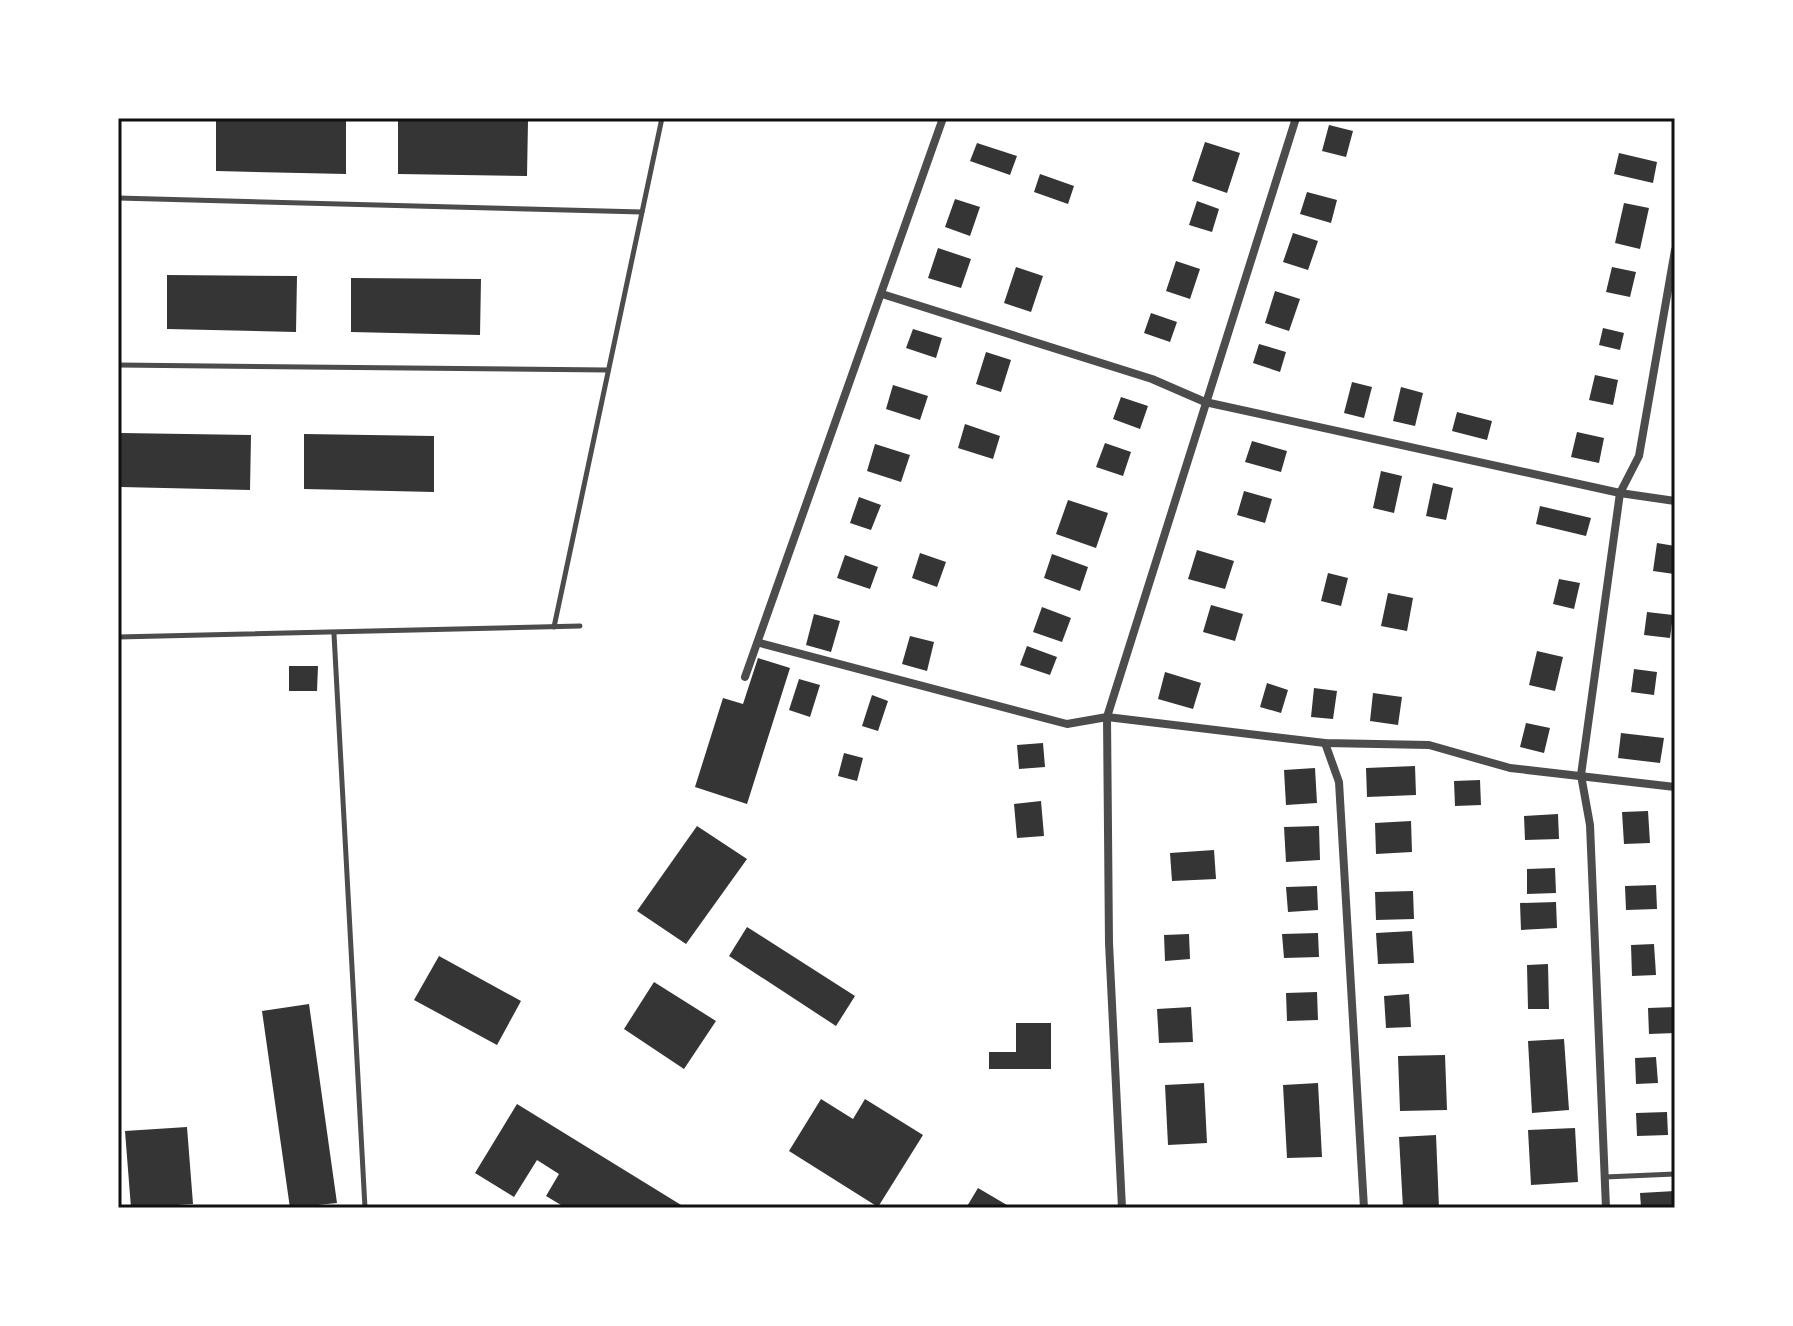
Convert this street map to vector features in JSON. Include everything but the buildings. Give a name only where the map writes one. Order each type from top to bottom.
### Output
[{"type":"street","points":[[745,677],[760,643],[943,118]]},
{"type":"street","points":[[1122,1208],[1109,943],[1107,717],[1296,118]]},
{"type":"street","points":[[1606,1208],[1590,825],[1581,775],[1620,493],[1639,456],[1675,250]]},
{"type":"street","points":[[882,294],[1152,379],[1205,402],[1620,493],[1675,501]]},
{"type":"street","points":[[760,643],[1067,724],[1107,717],[1325,743],[1429,745],[1510,768],[1675,787]]},
{"type":"street","points":[[1325,743],[1339,782],[1364,1208]]},
{"type":"lane","points":[[554,627],[662,118]]},
{"type":"lane","points":[[118,198],[642,212]]},
{"type":"lane","points":[[118,365],[608,370]]},
{"type":"lane","points":[[118,637],[580,626]]},
{"type":"lane","points":[[334,634],[365,1208]]},
{"type":"lane","points":[[1604,1177],[1675,1174]]}]
